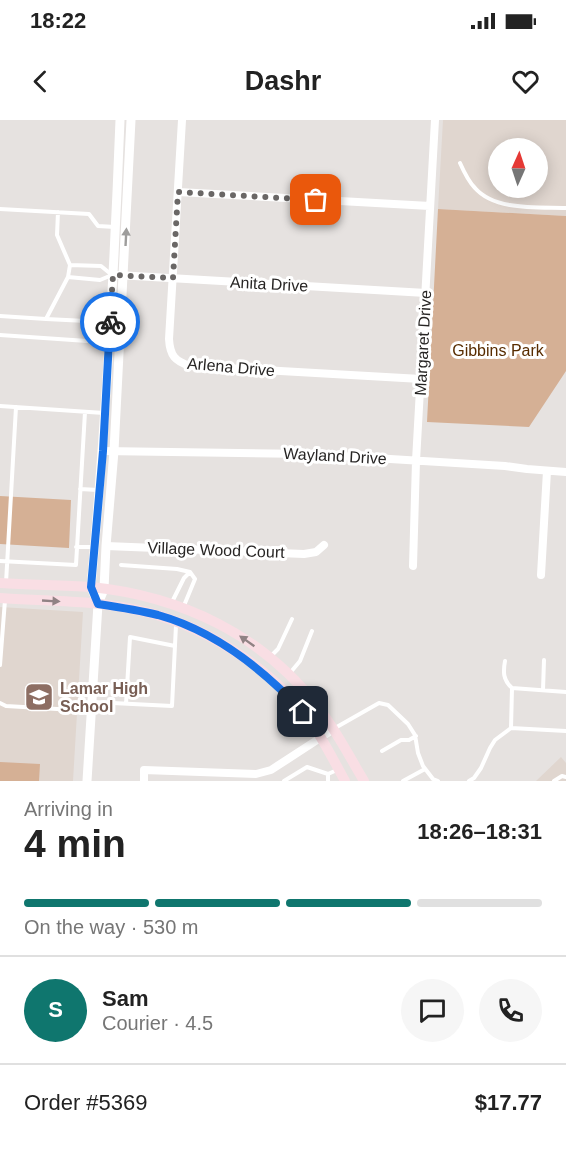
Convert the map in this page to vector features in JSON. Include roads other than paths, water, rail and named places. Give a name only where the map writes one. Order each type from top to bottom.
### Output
[{"type":"main road","points":[[3,583],[91,587],[136,595],[205,616],[236,632],[270,657],[308,695],[334,729],[364,781]]},
{"type":"main road","points":[[2,598],[98,604],[133,609],[176,621],[207,635],[268,677],[303,712],[320,737],[333,772],[345,781]]},
{"type":"street","points":[[98,604],[91,587],[103,451],[120,120]]},
{"type":"street","points":[[87,781],[98,604],[104,589],[114,451],[131,120]]},
{"type":"street","name":"Arlena Drive","points":[[182,120],[170,348],[173,356],[180,363],[190,366],[421,379]]},
{"type":"street","name":"Margaret Drive","points":[[413,566],[416,461],[435,120]]},
{"type":"street","points":[[178,192],[430,206]]},
{"type":"street","name":"Anita Drive","points":[[113,275],[426,293]]},
{"type":"street","name":"Wayland Drive","points":[[103,451],[308,454],[566,472]]},
{"type":"street","points":[[541,575],[547,471]]},
{"type":"street","name":"Village Wood Court","points":[[106,546],[304,554],[316,552],[324,545]]},
{"type":"street","points":[[144,781],[144,770],[256,774],[271,770],[334,729]]},
{"type":"lane","points":[[460,163],[476,189],[491,199],[510,206],[566,208]]},
{"type":"lane","points":[[0,209],[89,214],[98,226],[116,228]]},
{"type":"lane","points":[[46,319],[68,277],[70,265],[57,235],[58,212]]},
{"type":"lane","points":[[70,265],[101,267],[113,275]]},
{"type":"lane","points":[[68,277],[100,280],[113,275]]},
{"type":"lane","points":[[0,316],[86,321],[88,330],[87,341],[0,335]]},
{"type":"lane","points":[[88,330],[110,331]]},
{"type":"lane","points":[[0,406],[105,413]]},
{"type":"lane","points":[[3,583],[7,562],[16,407]]},
{"type":"lane","points":[[0,561],[76,565],[85,412]]},
{"type":"lane","points":[[80,489],[99,490]]},
{"type":"lane","points":[[76,547],[94,547]]},
{"type":"lane","points":[[121,565],[190,572],[195,579],[182,608]]},
{"type":"lane","points":[[171,604],[184,578],[190,572]]},
{"type":"lane","points":[[0,665],[2,598]]},
{"type":"lane","points":[[270,657],[278,649],[292,619]]},
{"type":"lane","points":[[0,703],[6,706],[66,710],[126,704],[172,706],[176,621]]},
{"type":"lane","points":[[289,674],[300,661],[312,631]]},
{"type":"lane","points":[[126,704],[130,637],[175,646]]},
{"type":"lane","points":[[543,690],[544,660]]},
{"type":"lane","points":[[505,661],[504,677],[506,683],[512,688],[566,692]]},
{"type":"lane","points":[[511,728],[512,688]]},
{"type":"lane","points":[[334,729],[379,703],[388,705],[408,724],[416,736],[418,753],[425,768],[432,779],[438,781]]},
{"type":"lane","points":[[469,781],[481,768],[495,740],[511,728],[566,731]]},
{"type":"lane","points":[[382,751],[401,740],[409,740],[416,736]]},
{"type":"lane","points":[[284,781],[308,767],[333,772],[328,781]]},
{"type":"lane","points":[[403,781],[425,768]]},
{"type":"lane","points":[[554,781],[557,777],[566,777]]},
{"type":"place","name":"Lamar High School","points":[[39,697]]},
{"type":"park label","name":"Gibbins Park","points":[[498,350]]}]
